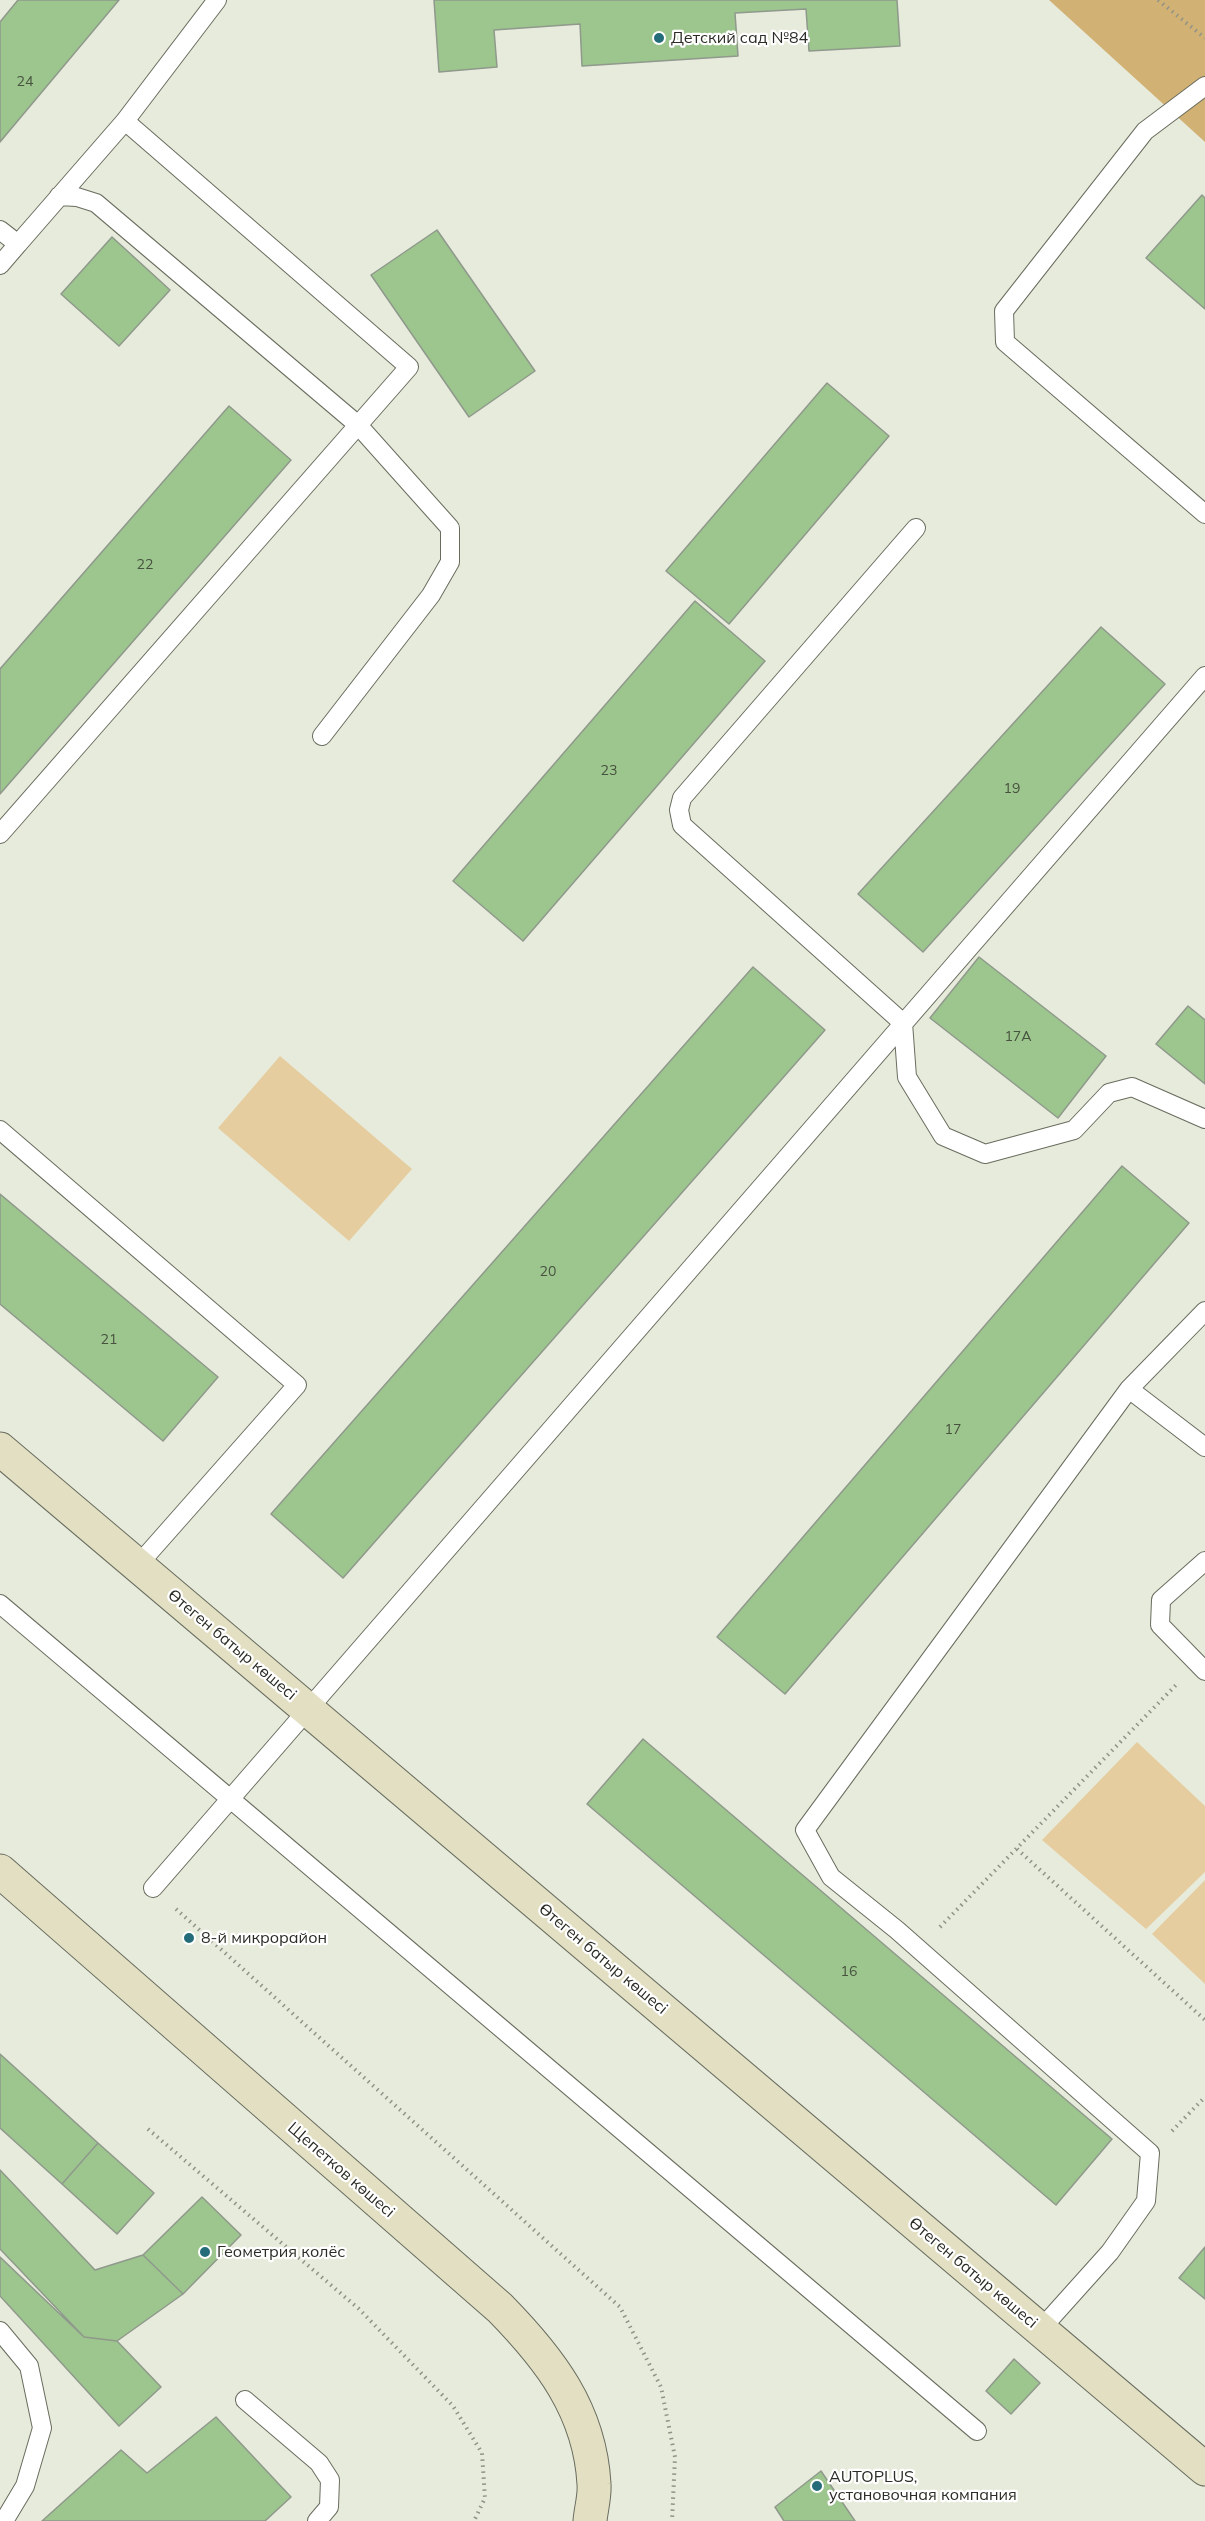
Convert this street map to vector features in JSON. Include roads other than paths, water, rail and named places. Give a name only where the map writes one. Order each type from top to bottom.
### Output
[{"type":"street","name":"Өтеген батыр көшесі","points":[[0,1449],[1205,2469]]},
{"type":"street","name":"Щепетков көшесі","points":[[0,1871],[500,2307],[536,2345],[566,2387],[585,2432],[594,2485],[590,2521]]},
{"type":"lane","points":[[0,265],[125,121],[217,0]]},
{"type":"lane","points":[[1205,86],[1145,131],[1004,310],[1005,342],[1205,514]]},
{"type":"lane","points":[[0,834],[409,367],[125,121]]},
{"type":"lane","points":[[60,196],[77,197],[96,203],[358,425],[450,528],[450,562],[431,595],[322,736]]},
{"type":"lane","points":[[0,230],[18,244]]},
{"type":"lane","points":[[916,528],[682,798],[679,810],[682,825],[903,1023],[907,1077],[943,1136],[985,1155],[1074,1130],[1109,1093],[1132,1087],[1205,1119]]},
{"type":"lane","points":[[153,1888],[1205,676]]},
{"type":"lane","points":[[0,1130],[297,1385],[138,1564]]},
{"type":"lane","points":[[1040,2330],[1110,2252],[1146,2201],[1150,2153],[918,1949],[831,1877],[805,1830],[1129,1389],[1205,1311]]},
{"type":"lane","points":[[1129,1389],[1205,1447]]},
{"type":"lane","points":[[1201,1667],[1160,1625],[1161,1600],[1205,1561]]},
{"type":"lane","points":[[0,1604],[977,2431]]},
{"type":"lane","points":[[0,2331],[29,2366],[42,2428],[25,2486],[4,2521]]},
{"type":"lane","points":[[245,2400],[319,2463],[330,2480],[329,2507],[317,2521]]},
{"type":"place","name":"Детский сад №84","points":[[659,38]]},
{"type":"place","name":"8-й микрорайон","points":[[189,1938]]},
{"type":"place","name":"Геометрия колёс","points":[[205,2252]]},
{"type":"place","name":"AUTOPLUS, установочная компания","points":[[817,2486]]}]
